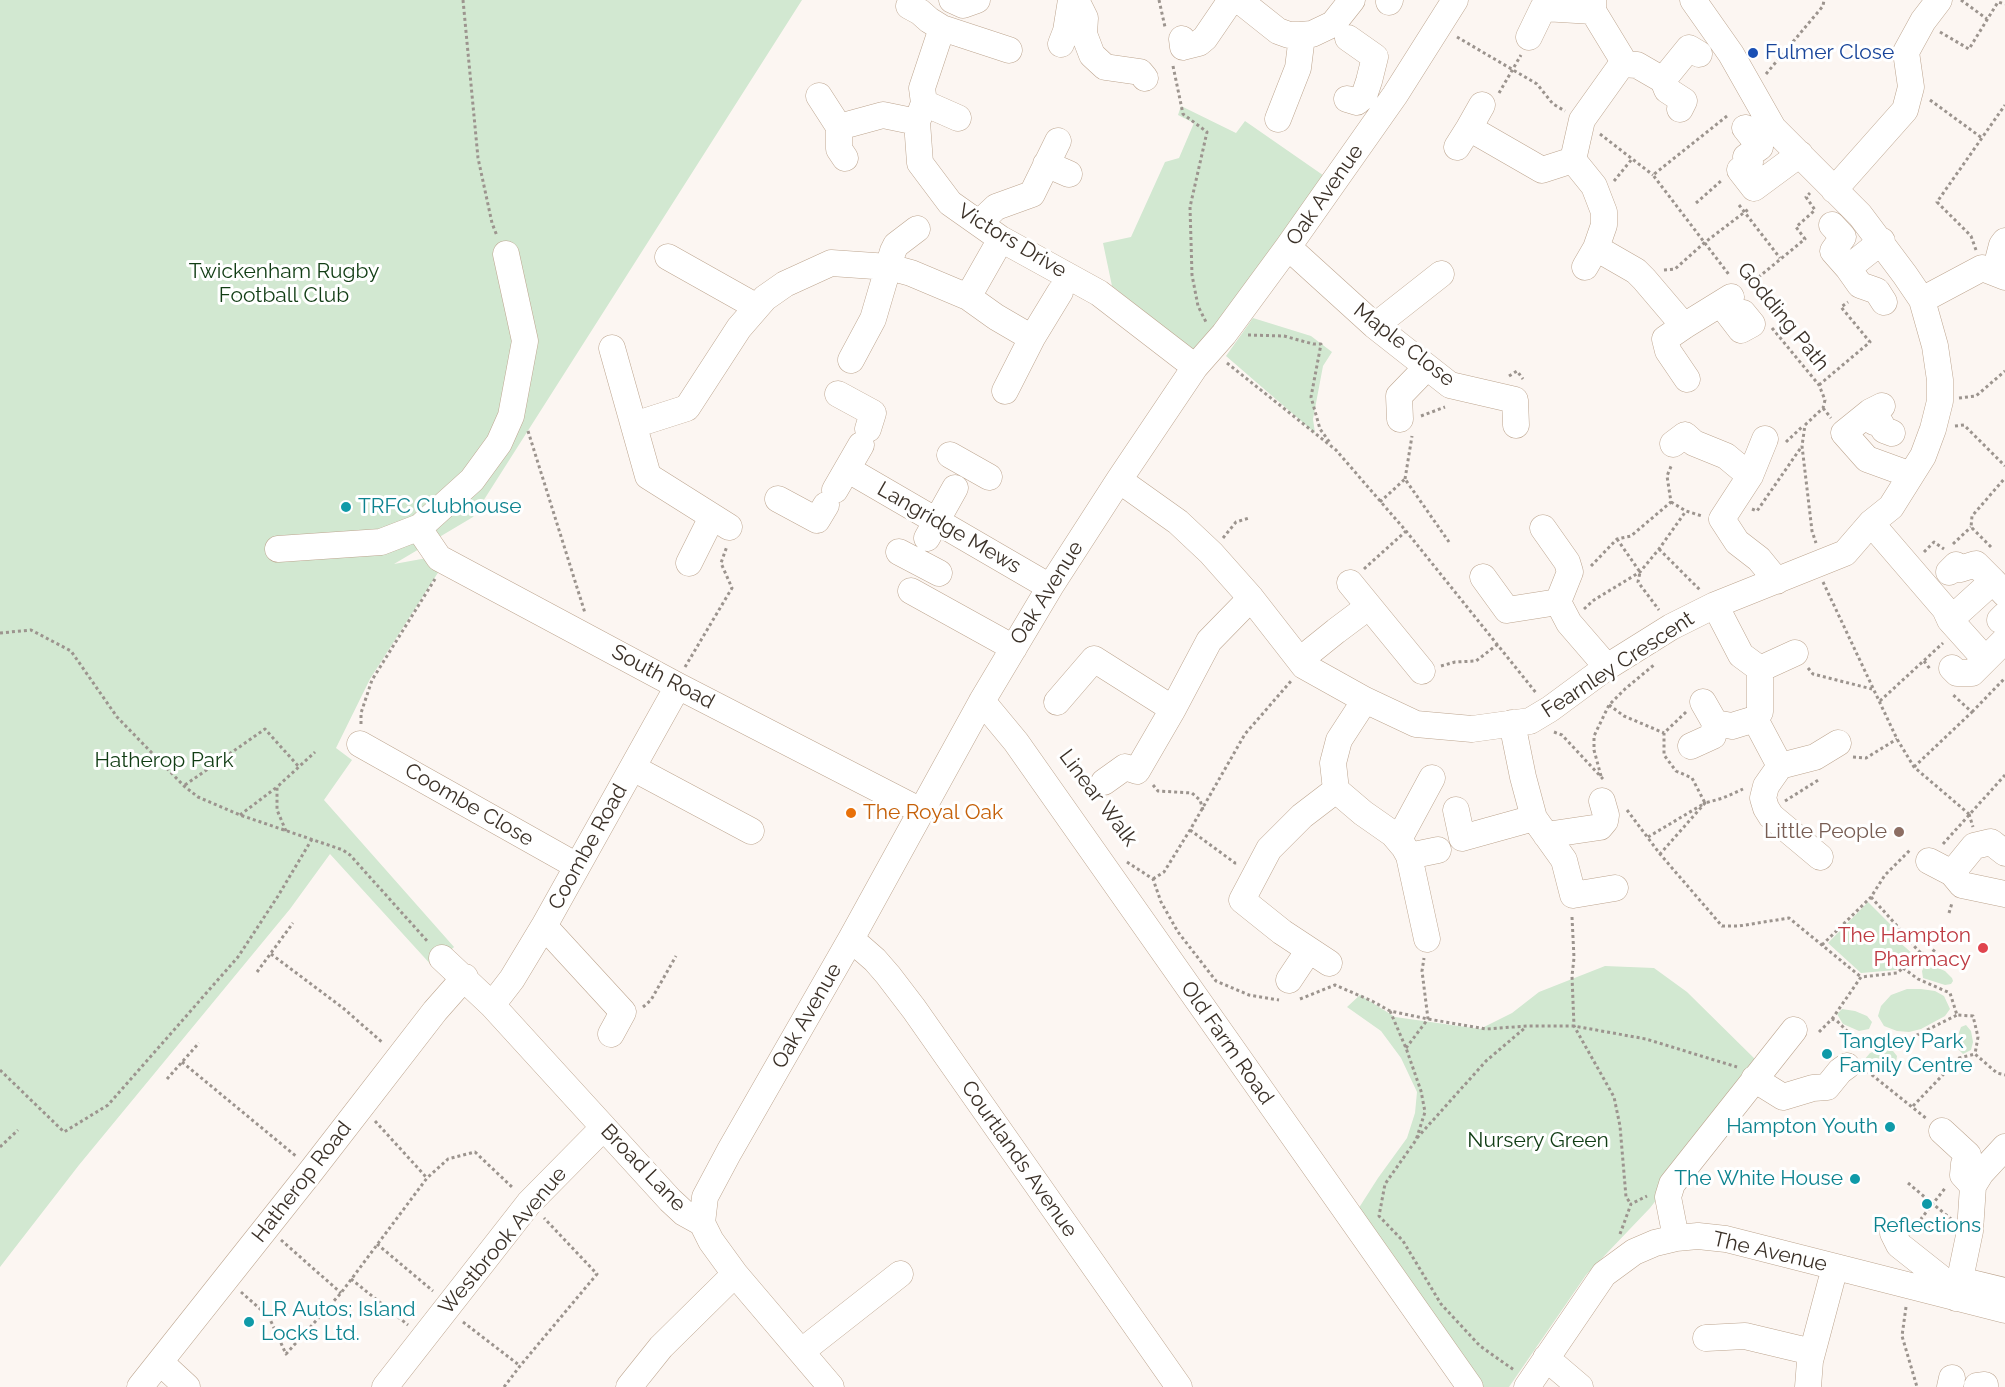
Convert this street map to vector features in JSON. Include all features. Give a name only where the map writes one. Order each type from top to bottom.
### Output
[{"type":"street","points":[[952,0],[963,5],[977,0]]},
{"type":"street","points":[[1073,0],[1085,18],[1064,35],[1092,54],[1105,67],[1140,72],[1144,78]]},
{"type":"street","points":[[1174,35],[1183,48],[1199,43],[1242,2],[1278,31],[1289,35],[1312,34],[1333,24],[1352,0]]},
{"type":"street","name":"Oak Avenue","points":[[702,1223],[703,1206],[708,1190],[982,701],[1050,587],[1196,367],[1288,247],[1409,73],[1455,0]]},
{"type":"street","name":"Fearnley Crescent","points":[[1119,480],[1178,522],[1211,553],[1251,598],[1302,663],[1365,700],[1416,724],[1472,729],[1530,718],[1671,627],[1715,605],[1845,553],[1871,523],[1891,507],[1923,456],[1940,401],[1940,380],[1935,346],[1922,300],[1882,241],[1860,215],[1773,128],[1731,54],[1693,0]]},
{"type":"street","points":[[1830,185],[1905,110],[1911,87],[1906,52],[1923,21],[1939,0]]},
{"type":"street","points":[[909,6],[942,28],[1009,50]]},
{"type":"street","points":[[1529,37],[1543,8],[1593,6],[1621,57],[1622,64],[1582,120],[1573,160]]},
{"type":"street","name":"Victors Drive","points":[[942,28],[921,88],[920,163],[950,203],[1001,239],[1099,293],[1196,367]]},
{"type":"street","points":[[1278,119],[1298,68],[1300,35]]},
{"type":"street","points":[[1348,38],[1375,57],[1409,73]]},
{"type":"street","points":[[1663,80],[1689,48],[1699,54]]},
{"type":"street","points":[[1347,99],[1357,102],[1364,96],[1375,57]]},
{"type":"street","points":[[1622,64],[1636,65],[1663,80],[1667,90],[1684,101],[1680,109]]},
{"type":"street","points":[[819,96],[839,127],[839,149],[846,158]]},
{"type":"street","points":[[1482,105],[1463,137],[1542,170],[1573,160]]},
{"type":"street","points":[[839,127],[883,115],[920,112],[958,118]]},
{"type":"street","points":[[1737,122],[1760,147],[1746,157],[1750,162],[1740,170],[1753,197],[1800,154]]},
{"type":"street","points":[[979,223],[996,207],[1032,194],[1058,169],[1058,141]]},
{"type":"street","points":[[1573,160],[1594,186],[1604,212],[1604,225],[1591,257],[1644,279],[1674,332]]},
{"type":"street","points":[[1833,225],[1843,237],[1847,268],[1877,291],[1884,302]]},
{"type":"street","points":[[851,360],[873,319],[896,245],[917,229]]},
{"type":"street","points":[[968,297],[1001,239]]},
{"type":"street","points":[[1847,268],[1882,241]]},
{"type":"street","points":[[1922,300],[1994,273],[2002,245],[2005,242]]},
{"type":"street","name":"Maple Close","points":[[1288,247],[1375,326],[1450,385],[1519,406]]},
{"type":"street","points":[[278,549],[381,542],[420,527],[472,480],[498,443],[511,416],[525,341],[506,254]]},
{"type":"street","points":[[669,257],[757,308]]},
{"type":"street","points":[[634,425],[687,408],[739,328],[765,298],[784,284],[831,263],[889,267],[911,273],[968,297],[1032,338]]},
{"type":"street","points":[[1375,326],[1441,274]]},
{"type":"street","points":[[1005,390],[1032,338],[1060,292]]},
{"type":"street","points":[[1687,379],[1668,351],[1674,332],[1734,301]]},
{"type":"street","points":[[612,348],[648,476],[721,522],[689,563]]},
{"type":"street","points":[[1400,419],[1399,396],[1427,367]]},
{"type":"street","points":[[778,499],[818,520],[864,437],[873,413],[838,394]]},
{"type":"street","points":[[1892,433],[1884,430],[1881,424],[1874,422],[1873,411],[1844,433],[1867,459],[1911,475]]},
{"type":"street","points":[[1765,439],[1749,476],[1722,519],[1737,542],[1759,559],[1777,581]]},
{"type":"street","points":[[1679,440],[1694,443],[1726,456],[1749,476]]},
{"type":"street","points":[[939,573],[919,545],[966,472]]},
{"type":"street","name":"Langridge Mews","points":[[836,488],[919,545],[1050,587]]},
{"type":"street","points":[[1871,523],[1910,566],[1948,615],[1986,658]]},
{"type":"street","name":"South Road","points":[[420,527],[439,558],[677,685],[921,811]]},
{"type":"street","points":[[1543,528],[1567,562],[1570,572],[1564,612],[1607,667]]},
{"type":"street","points":[[1948,572],[1956,565],[1960,568],[1993,573]]},
{"type":"street","points":[[1948,615],[1993,573]]},
{"type":"street","points":[[1483,577],[1507,610],[1564,612]]},
{"type":"street","points":[[1350,583],[1422,671]]},
{"type":"street","points":[[911,591],[1014,648]]},
{"type":"street","points":[[1104,782],[1125,767],[1137,771],[1209,641],[1251,598]]},
{"type":"street","points":[[1715,605],[1741,655],[1760,669]]},
{"type":"street","points":[[1302,663],[1368,607]]},
{"type":"street","points":[[1944,676],[1972,673],[1986,658],[2004,618]]},
{"type":"street","points":[[1760,669],[1795,653]]},
{"type":"street","points":[[1057,702],[1094,659],[1173,709]]},
{"type":"street","points":[[1691,746],[1713,736],[1709,713],[1732,726],[1755,719],[1760,712],[1760,669]]},
{"type":"street","name":"Coombe Road","points":[[492,1005],[512,979],[544,926],[677,685]]},
{"type":"street","points":[[1365,700],[1339,740],[1333,763],[1336,790],[1404,847],[1438,850]]},
{"type":"street","name":"Old Farm Road","points":[[982,701],[1016,742],[1228,1034],[1470,1387]]},
{"type":"street","points":[[1530,718],[1522,777],[1540,827],[1564,860],[1574,896],[1615,888]]},
{"type":"street","points":[[1755,719],[1780,766]]},
{"type":"street","points":[[1820,857],[1771,816],[1763,798],[1766,786],[1780,766],[1815,757],[1838,743]]},
{"type":"street","name":"Coombe Close","points":[[360,744],[577,866]]},
{"type":"street","points":[[633,768],[751,831]]},
{"type":"street","points":[[1427,939],[1404,847],[1432,778]]},
{"type":"street","points":[[1287,994],[1319,956],[1282,932],[1242,900],[1269,849],[1302,816],[1336,790]]},
{"type":"street","points":[[1456,810],[1462,838],[1500,829],[1600,827],[1605,821],[1608,792]]},
{"type":"street","points":[[1952,873],[1974,846],[1991,842],[2005,853]]},
{"type":"street","points":[[1929,861],[1952,873],[1962,885],[2005,894]]},
{"type":"street","points":[[544,926],[623,1012],[611,1034]]},
{"type":"street","name":"Courtlands Avenue","points":[[850,939],[875,960],[901,992],[1179,1387]]},
{"type":"street","name":"Broad Lane","points":[[442,958],[465,977],[492,1005],[677,1207],[702,1223],[715,1247],[735,1274],[831,1387]]},
{"type":"street","name":"Hatherop Road","points":[[140,1387],[435,1011],[465,977]]},
{"type":"street","points":[[1676,1238],[1668,1200],[1672,1184],[1794,1030]]},
{"type":"street","points":[[1756,1076],[1783,1097],[1813,1088],[1827,1087],[1847,1066]]},
{"type":"street","name":"Westbrook Avenue","points":[[385,1387],[529,1203],[603,1128]]},
{"type":"street","points":[[1902,1235],[1947,1283],[1957,1288],[1970,1231],[1968,1155],[1942,1131]]},
{"type":"street","points":[[1968,1175],[2000,1160]]},
{"type":"street","name":"The Avenue","points":[[1529,1384],[1604,1275],[1640,1249],[1676,1238],[1717,1237],[1910,1287],[1957,1288],[2005,1293]]},
{"type":"street","points":[[1808,1387],[1812,1352],[1834,1267]]},
{"type":"street","points":[[629,1387],[661,1347],[735,1274]]},
{"type":"street","points":[[802,1352],[900,1274]]},
{"type":"street","points":[[1706,1338],[1745,1336],[1812,1352]]},
{"type":"street","points":[[1546,1358],[1580,1387]]},
{"type":"street","points":[[160,1362],[187,1387]]},
{"type":"path","points":[[463,0],[478,158],[492,223],[506,254]]},
{"type":"path","points":[[1159,0],[1174,35]]},
{"type":"path","points":[[1752,91],[1823,6],[1824,0]]},
{"type":"path","points":[[1961,0],[1987,19]]},
{"type":"path","points":[[1923,21],[1969,50],[1998,2],[2005,4]]},
{"type":"path","name":"Godding Path","points":[[1439,26],[1537,84],[1553,104],[1582,120],[1653,175],[1704,243],[1734,301]]},
{"type":"path","points":[[1482,105],[1492,104],[1513,71],[1529,37]]},
{"type":"path","points":[[1173,64],[1183,114],[1207,132],[1190,207],[1192,274],[1198,306],[1217,338],[1336,450]]},
{"type":"path","points":[[1911,87],[1982,138]]},
{"type":"path","points":[[1994,273],[1971,236],[1937,202],[2005,105]]},
{"type":"path","points":[[1653,175],[1737,122]]},
{"type":"path","points":[[1696,202],[1721,181]]},
{"type":"path","points":[[1734,301],[1780,258],[1805,239],[1796,227],[1815,210],[1806,197],[1830,185]]},
{"type":"path","points":[[1644,279],[1658,270],[1675,269],[1744,212],[1753,197]]},
{"type":"path","points":[[1744,212],[1780,258]]},
{"type":"path","points":[[1819,385],[1870,342],[1841,307],[1856,295],[1847,268]]},
{"type":"path","name":"Godding Path","points":[[1767,322],[1819,385],[1825,400],[1823,408],[1805,425],[1802,446],[1812,531],[1819,563],[1873,689],[1914,767],[1969,814]]},
{"type":"path","points":[[1217,338],[1284,336],[1321,344],[1311,397],[1320,429],[1498,644],[1530,718],[1562,735],[1722,926],[1739,926],[1789,918],[1861,977],[1897,973],[1921,953]]},
{"type":"path","points":[[1940,401],[1976,396],[2005,371]]},
{"type":"path","points":[[1933,429],[1964,425],[2005,466]]},
{"type":"path","points":[[526,426],[594,641]]},
{"type":"path","points":[[1671,502],[1667,476],[1679,440]]},
{"type":"path","points":[[1993,573],[1971,526],[1972,516],[2005,478]]},
{"type":"path","points":[[1380,502],[1405,479],[1449,542]]},
{"type":"path","points":[[1570,572],[1589,568],[1617,539],[1631,536],[1671,502]]},
{"type":"path","points":[[1564,612],[1594,600],[1640,572],[1686,511],[1671,502]]},
{"type":"path","points":[[1211,553],[1236,522],[1249,518]]},
{"type":"path","points":[[677,685],[732,588],[721,563],[730,539],[724,536],[721,522]]},
{"type":"path","points":[[1910,566],[1934,542],[1946,551],[1971,526]]},
{"type":"path","points":[[1350,583],[1406,531]]},
{"type":"path","points":[[1617,539],[1640,572],[1638,582],[1671,627]]},
{"type":"path","points":[[1659,549],[1715,605]]},
{"type":"path","points":[[360,744],[361,713],[372,680],[446,561]]},
{"type":"path","points":[[1880,700],[1943,644],[1948,615]]},
{"type":"path","points":[[0,633],[31,630],[71,651],[117,717],[184,786],[198,797],[240,815],[344,850],[442,958]]},
{"type":"path","points":[[1422,671],[1455,662],[1476,661],[1498,644]]},
{"type":"path","points":[[1795,653],[1813,674],[1873,689]]},
{"type":"path","points":[[1924,661],[1944,676],[1972,712]]},
{"type":"path","points":[[1608,792],[1594,750],[1594,736],[1609,705],[1624,689],[1657,662]]},
{"type":"path","points":[[1302,663],[1245,734],[1203,810],[1164,873],[1154,879],[1161,902],[1178,932],[1216,981],[1249,995],[1287,994],[1335,985],[1390,1011],[1486,1029],[1574,1026],[1646,1039],[1756,1076]]},
{"type":"path","points":[[1914,767],[2005,678]]},
{"type":"path","points":[[1609,705],[1624,716],[1664,733]]},
{"type":"path","points":[[184,786],[265,729],[299,767]]},
{"type":"path","points":[[240,815],[277,787],[315,752]]},
{"type":"path","points":[[1137,771],[1151,778],[1158,790],[1192,793],[1200,800],[1203,810]]},
{"type":"path","points":[[1822,945],[1871,897],[1885,875],[1911,848],[1929,861],[2005,775]]},
{"type":"path","points":[[277,787],[276,810],[286,831]]},
{"type":"path","points":[[1647,837],[1705,802],[1660,854]]},
{"type":"path","points":[[1190,831],[1235,863],[1262,864]]},
{"type":"path","points":[[0,1070],[63,1132],[108,1105],[238,957],[312,839]]},
{"type":"path","name":"Linear Walk","points":[[1121,855],[1154,879]]},
{"type":"path","points":[[1574,896],[1571,923],[1574,958],[1572,976],[1574,1026],[1614,1097],[1620,1126],[1626,1197],[1631,1204]]},
{"type":"path","points":[[1871,897],[1921,953],[1930,955],[1936,948]]},
{"type":"path","points":[[257,972],[293,923]]},
{"type":"path","points":[[1406,1048],[1428,1019],[1422,971],[1427,939]]},
{"type":"path","points":[[271,954],[343,1008],[400,1058]]},
{"type":"path","points":[[644,1007],[676,956]]},
{"type":"path","points":[[1903,968],[1918,979],[1950,993],[1957,1015]]},
{"type":"path","points":[[1819,1032],[1832,1019],[1861,977]]},
{"type":"path","points":[[1390,1011],[1421,1091],[1425,1112],[1416,1140]]},
{"type":"path","points":[[1852,1040],[1886,1036],[1907,1040],[1957,1015],[1973,1016],[1978,1036],[1975,1054]]},
{"type":"path","points":[[1832,1019],[1849,1033]]},
{"type":"path","points":[[1527,1026],[1486,1061],[1416,1140],[1385,1184],[1379,1216],[1403,1241],[1441,1304],[1480,1346],[1529,1384]]},
{"type":"path","points":[[167,1080],[199,1043]]},
{"type":"path","points":[[1975,1054],[1997,1073],[2005,1075]]},
{"type":"path","points":[[1913,1107],[1959,1058],[1975,1054]]},
{"type":"path","points":[[182,1062],[312,1170]]},
{"type":"path","points":[[1847,1066],[1858,1064],[1942,1131]]},
{"type":"path","points":[[361,1108],[392,1138],[427,1178]]},
{"type":"path","points":[[0,1147],[18,1130]]},
{"type":"path","points":[[226,1279],[269,1317],[286,1354],[340,1293],[427,1178],[448,1159],[474,1152],[529,1203],[597,1274],[504,1387]]},
{"type":"path","points":[[1902,1235],[1933,1204],[1968,1175]]},
{"type":"path","points":[[1908,1183],[1954,1222],[1970,1231]]},
{"type":"path","points":[[1617,1241],[1631,1204],[1672,1184]]},
{"type":"path","points":[[266,1227],[340,1293]]},
{"type":"path","points":[[1902,1235],[1970,1231]]},
{"type":"path","points":[[351,1279],[423,1338]]},
{"type":"path","points":[[1910,1287],[1902,1336],[1917,1387]]},
{"type":"green space","name":"Twickenham Rugby Football Club","points":[[0,0],[802,0],[473,517],[394,564],[427,558],[439,571],[370,679],[336,748],[352,760],[324,800],[454,947],[433,967],[330,854],[290,909],[79,1165],[0,1267]]},
{"type":"green space","points":[[1181,106],[1236,133],[1245,121],[1330,180],[1195,352],[1112,286],[1103,243],[1131,237],[1165,162],[1179,158],[1194,123],[1178,115]]},
{"type":"green space","points":[[1253,318],[1311,336],[1332,352],[1323,366],[1313,419],[1315,433],[1226,356]]},
{"type":"green space","points":[[1868,902],[1900,934],[1897,940],[1914,955],[1896,970],[1861,973],[1828,943]]},
{"type":"green space","points":[[1929,964],[1945,971],[1952,978],[1951,984],[1945,985],[1923,978],[1922,971]]},
{"type":"green space","name":"Nursery Green","points":[[1605,966],[1654,968],[1687,992],[1761,1065],[1650,1208],[1586,1275],[1509,1387],[1479,1387],[1355,1214],[1407,1138],[1415,1113],[1417,1092],[1401,1058],[1381,1031],[1347,1007],[1360,995],[1395,1017],[1480,1029],[1512,1013],[1539,992]]},
{"type":"green space","points":[[1907,989],[1935,991],[1944,996],[1950,1009],[1945,1016],[1921,1029],[1909,1032],[1897,1031],[1884,1026],[1878,1016],[1881,1006],[1891,995]]},
{"type":"green space","points":[[1842,1009],[1867,1016],[1872,1022],[1869,1029],[1859,1031],[1843,1024],[1837,1014]]},
{"type":"green space","points":[[1966,1025],[1971,1031],[1973,1042],[1971,1050],[1963,1054],[1957,1048],[1956,1041],[1961,1027]]},
{"type":"green space","points":[[1881,1049],[1893,1051],[1897,1056],[1896,1062],[1874,1073],[1867,1068],[1864,1060],[1870,1053]]},
{"type":"place","name":"Fulmer Close","points":[[1753,53]]},
{"type":"place","name":"TRFC Clubhouse","points":[[346,507]]},
{"type":"place","name":"The Royal Oak","points":[[851,813]]},
{"type":"place","name":"Little People","points":[[1899,832]]},
{"type":"place","name":"The Hampton Pharmacy","points":[[1983,948]]},
{"type":"place","name":"Tangley Park Family Centre","points":[[1827,1054]]},
{"type":"place","name":"Hampton Youth","points":[[1890,1127]]},
{"type":"place","name":"The White House","points":[[1855,1179]]},
{"type":"place","name":"Reflections","points":[[1927,1204]]},
{"type":"place","name":"LR Autos; Island Locks Ltd.","points":[[249,1322]]},
{"type":"park label","name":"Hatherop Park","points":[[164,761]]}]
